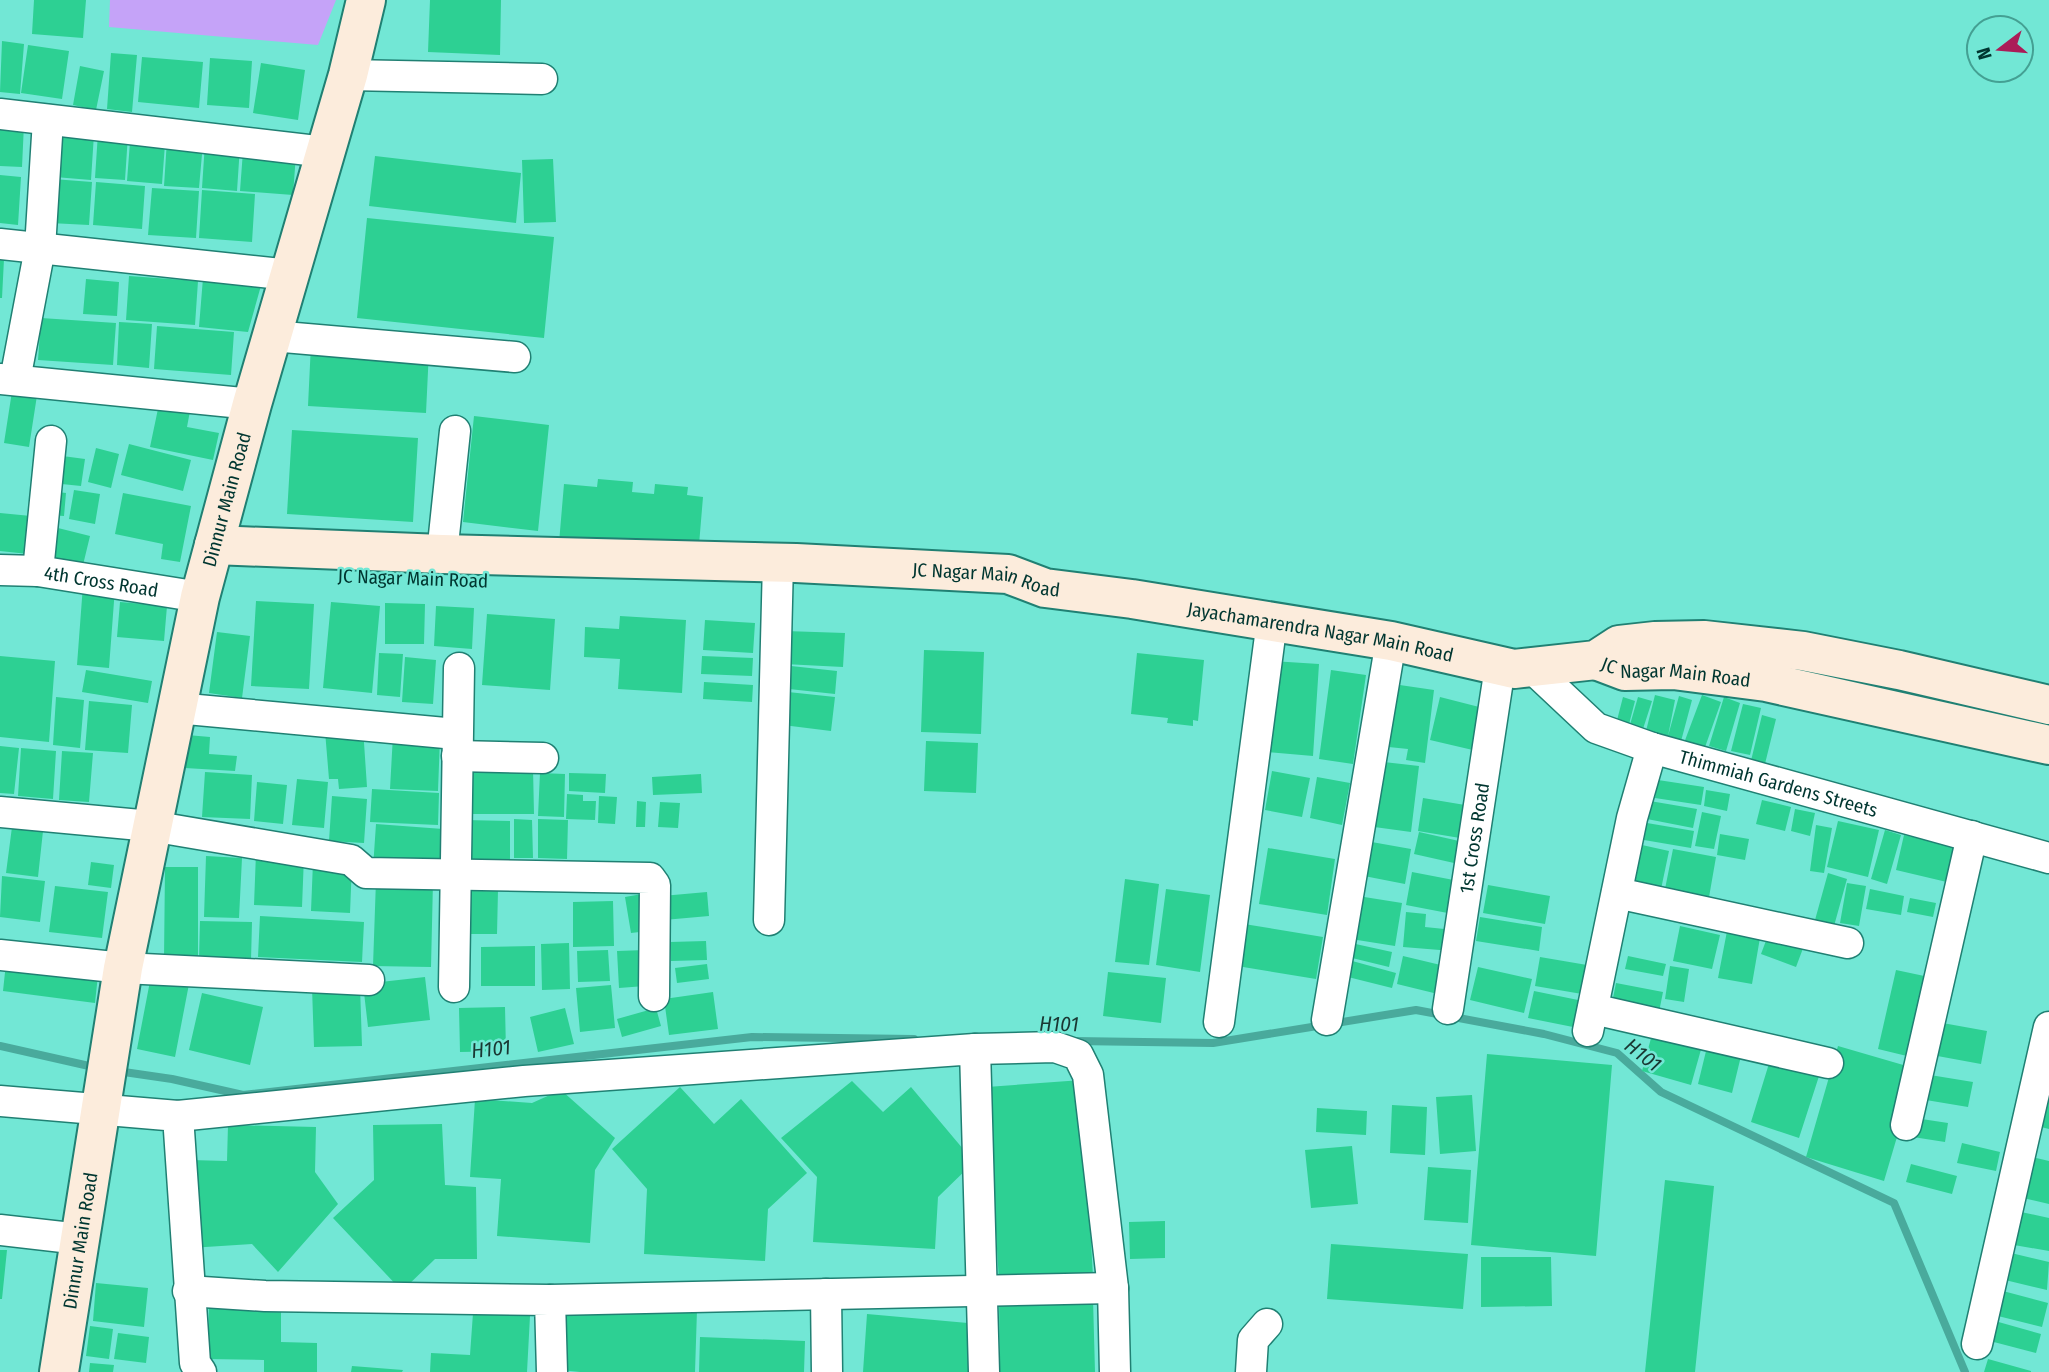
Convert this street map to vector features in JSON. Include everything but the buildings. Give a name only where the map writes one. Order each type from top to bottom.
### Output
[{"type":"main road","name":"Dinnur Main Road","points":[[59,1372],[122,968],[206,570],[348,75],[366,0]]},
{"type":"main road","name":"JC Nagar Main Road","points":[[206,570],[442,555],[567,570]]},
{"type":"main road","name":"JC Nagar Main Road","points":[[206,570],[567,570],[777,575],[1008,574],[1045,588]]},
{"type":"main road","name":"Jayachamarendra Nagar Main Road","points":[[1045,588],[1132,599],[1391,641],[1515,667],[1596,660]]},
{"type":"main road","name":"JC Nagar Main Road","points":[[1596,660],[1619,645],[1704,640],[1803,651],[2049,705]]},
{"type":"main road","name":"JC Nagar Main Road","points":[[1596,660],[1625,671],[1673,670],[1766,682],[2049,745]]},
{"type":"street","points":[[348,75],[542,79]]},
{"type":"street","points":[[0,114],[325,152]]},
{"type":"street","points":[[48,120],[40,248],[8,379],[253,404]]},
{"type":"street","points":[[0,244],[290,275]]},
{"type":"street","points":[[272,336],[514,357]]},
{"type":"street","points":[[442,555],[455,431]]},
{"type":"street","points":[[38,571],[51,441]]},
{"type":"street","name":"4th Cross Road","points":[[0,570],[206,570]]},
{"type":"street","points":[[769,920],[777,575]]},
{"type":"street","points":[[1219,1022],[1272,621]]},
{"type":"street","points":[[1327,1020],[1391,641]]},
{"type":"street","name":"Thimmiah Gardens Streets","points":[[1515,667],[1596,728],[1652,748],[2049,858]]},
{"type":"street","name":"1st Cross Road","points":[[1448,1009],[1515,667]]},
{"type":"street","points":[[454,987],[459,668]]},
{"type":"street","points":[[176,708],[543,758]]},
{"type":"street","points":[[1652,748],[1632,818],[1590,1020],[1828,1063]]},
{"type":"street","points":[[0,812],[151,826],[351,860],[366,873],[650,878],[655,885],[654,996]]},
{"type":"street","points":[[1906,1125],[1972,835]]},
{"type":"street","points":[[1616,893],[1848,943]]},
{"type":"street","points":[[0,955],[122,968],[369,980]]},
{"type":"street","points":[[1978,1344],[2049,1027]]},
{"type":"street","points":[[0,1101],[178,1116],[524,1081],[975,1049],[1055,1047],[1078,1055],[1088,1075],[1112,1288],[1115,1372]]},
{"type":"street","points":[[975,1049],[984,1372]]},
{"type":"street","points":[[178,1116],[188,1291],[195,1363],[201,1372]]},
{"type":"street","points":[[0,1230],[80,1239]]},
{"type":"street","points":[[188,1291],[265,1296],[550,1300],[1112,1288]]},
{"type":"street","points":[[826,1294],[827,1372]]},
{"type":"street","points":[[550,1300],[552,1372]]},
{"type":"street","points":[[1251,1372],[1253,1340],[1267,1324]]},
{"type":"shaded area","points":[[110,0],[336,0],[318,45],[109,27]]},
{"type":"waterway","name":"H101","points":[[1074,1041],[1213,1043],[1416,1010],[1544,1034],[1617,1053],[1661,1092],[1894,1203],[1965,1372]]},
{"type":"waterway","name":"H101","points":[[117,1071],[172,1079],[243,1095],[752,1037],[914,1039]]},
{"type":"waterway","name":"H101","points":[[0,1046],[98,1068]]}]
